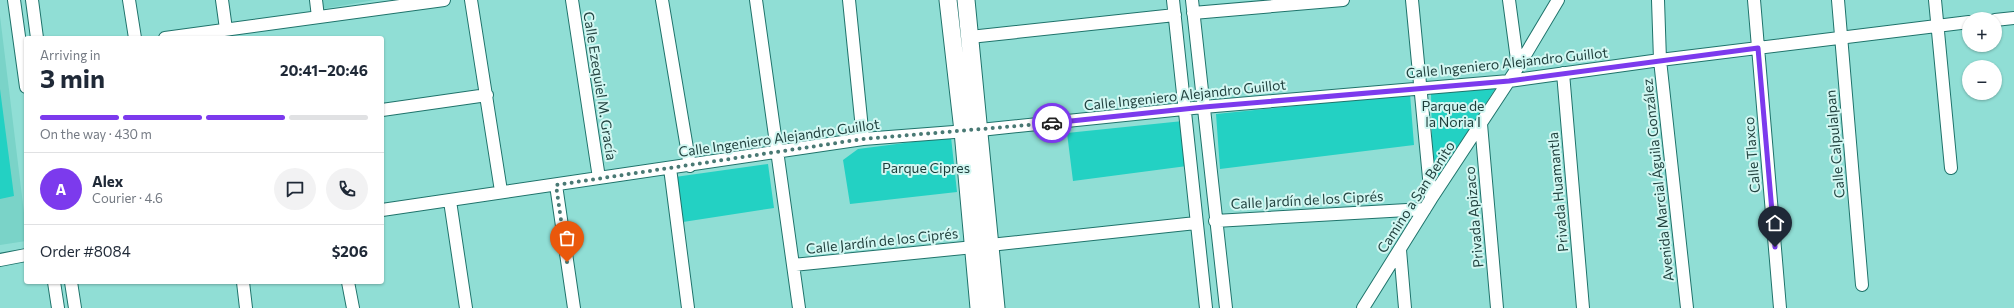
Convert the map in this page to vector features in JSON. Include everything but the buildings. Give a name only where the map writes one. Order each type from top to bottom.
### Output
[{"type":"main road","points":[[948,0],[963,131],[982,246],[996,308]]},
{"type":"main road","points":[[966,0],[980,130],[982,246],[979,308]]},
{"type":"street","points":[[14,0],[24,58]]},
{"type":"street","points":[[32,0],[37,36]]},
{"type":"street","points":[[129,0],[135,36]]},
{"type":"street","points":[[222,0],[226,29]]},
{"type":"street","points":[[316,0],[318,17]]},
{"type":"street","points":[[178,36],[444,0]]},
{"type":"street","points":[[471,0],[502,192]]},
{"type":"street","name":"Calle Ezequiel M. Gracía","points":[[572,0],[600,178]]},
{"type":"street","points":[[662,0],[690,166]]},
{"type":"street","points":[[756,0],[799,308]]},
{"type":"street","points":[[849,0],[863,139]]},
{"type":"street","points":[[1174,0],[1206,308]]},
{"type":"street","points":[[1192,0],[1215,221],[1226,308]]},
{"type":"street","points":[[1193,13],[1343,0]]},
{"type":"street","points":[[1412,0],[1422,89],[1428,204]]},
{"type":"street","points":[[1509,0],[1518,67]]},
{"type":"street","name":"Camino a San Benito","points":[[1363,308],[1428,204],[1518,67],[1558,0]]},
{"type":"street","name":"Avenida Marcial Águila González","points":[[1658,0],[1660,60],[1687,308]]},
{"type":"street","name":"Calle Tlaxco","points":[[1754,0],[1780,308]]},
{"type":"street","name":"Calle Calpulalpan","points":[[1838,0],[1862,285]]},
{"type":"street","points":[[1935,0],[1950,168]]},
{"type":"street","points":[[970,37],[1175,15]]},
{"type":"street","points":[[2002,19],[2014,18]]},
{"type":"street","name":"Calle Ingeniero Alejandro Guillot","points":[[384,210],[690,166],[778,151],[863,139],[980,130],[1204,107],[1509,81],[1660,60],[1962,23]]},
{"type":"street","name":"Privada Huamantla","points":[[1563,73],[1583,308]]},
{"type":"street","points":[[384,110],[487,95]]},
{"type":"street","name":"Privada Apizaco","points":[[1481,124],[1497,308]]},
{"type":"street","points":[[670,168],[688,308]]},
{"type":"street","points":[[556,185],[574,308]]},
{"type":"street","points":[[450,201],[466,308]]},
{"type":"street","name":"Calle Jardín de los Ciprés","points":[[1215,221],[1428,204]]},
{"type":"street","name":"Calle Jardín de los Ciprés","points":[[793,265],[1196,223]]},
{"type":"street","points":[[1400,250],[1406,308]]},
{"type":"street","points":[[0,260],[24,255]]},
{"type":"street","points":[[54,284],[58,308]]},
{"type":"street","points":[[71,284],[75,308]]},
{"type":"street","points":[[243,284],[246,308]]},
{"type":"street","points":[[348,284],[353,308]]},
{"type":"shaded area","points":[[321,0],[375,0],[322,9]]},
{"type":"shaded area","points":[[0,16],[24,213],[24,241],[0,245]]},
{"type":"green space","name":"Parque de la Noria I","points":[[1497,86],[1433,185],[1431,94]]},
{"type":"green space","points":[[0,89],[14,196],[0,199]]},
{"type":"green space","points":[[1410,94],[1414,145],[1220,169],[1216,114]]},
{"type":"green space","points":[[1183,121],[1187,166],[1073,181],[1067,133]]},
{"type":"green space","name":"Parque Cipres","points":[[951,137],[957,192],[850,204],[843,160],[858,149]]},
{"type":"green space","points":[[768,164],[774,208],[683,222],[675,177]]},
{"type":"way so far","points":[[567,262],[556,185],[863,139],[1052,123]]},
{"type":"route","points":[[1052,123],[1204,107],[1509,81],[1758,48],[1775,247]]}]
